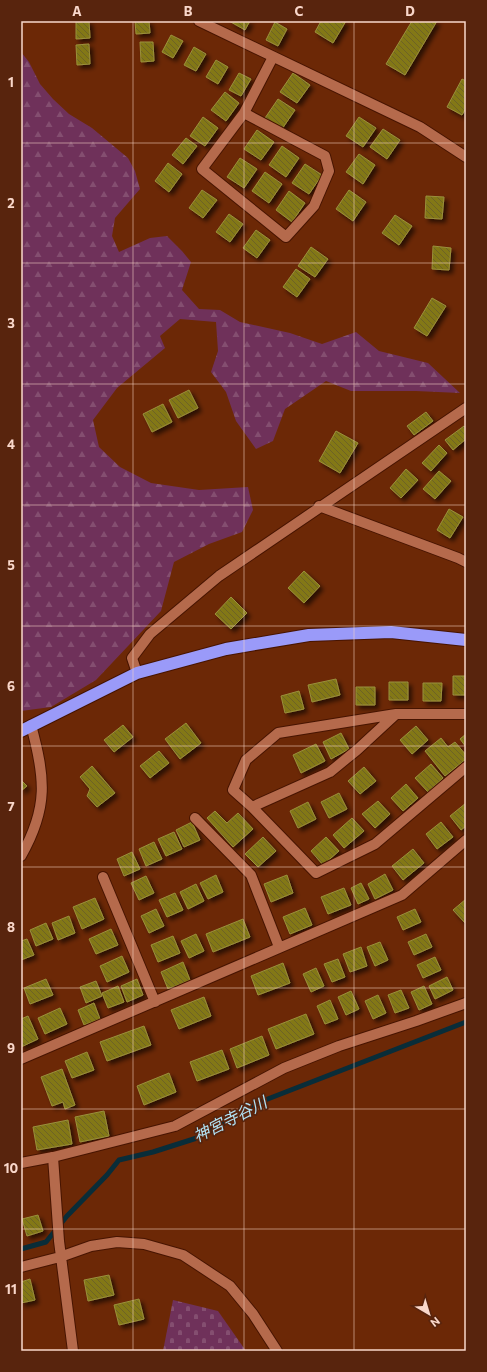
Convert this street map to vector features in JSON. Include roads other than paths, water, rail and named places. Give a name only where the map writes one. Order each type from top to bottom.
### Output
[{"type":"highway","points":[[26,728],[137,673],[226,649],[309,635],[391,632],[466,640]]},
{"type":"street","points":[[199,21],[420,127],[466,157]]},
{"type":"street","points":[[244,113],[325,156],[329,171],[314,206],[286,237],[202,169],[244,113],[273,57]]},
{"type":"street","points":[[137,673],[132,658],[150,634],[219,576],[319,506],[466,408]]},
{"type":"street","points":[[319,506],[466,562]]},
{"type":"street","points":[[466,714],[396,714],[278,733],[246,760],[233,790],[252,807],[316,873],[375,844],[466,767]]},
{"type":"street","points":[[252,807],[330,772],[357,750],[396,714]]},
{"type":"street","points":[[21,856],[31,838],[40,811],[43,785],[38,749],[26,728]]},
{"type":"street","points":[[195,818],[251,875],[279,947]]},
{"type":"street","points":[[21,1059],[402,895],[466,840]]},
{"type":"street","points":[[103,877],[155,1002]]},
{"type":"street","points":[[21,1163],[53,1157],[175,1126],[284,1068],[339,1046],[466,1003]]},
{"type":"street","points":[[53,1157],[60,1257],[73,1351]]},
{"type":"street","points":[[21,1267],[60,1257],[91,1246],[117,1242],[144,1244],[182,1255],[230,1286],[253,1314],[277,1351]]},
{"type":"waterway","name":"神宮寺谷川","points":[[21,1249],[46,1242],[67,1216],[107,1175],[119,1160],[153,1152],[200,1137],[260,1102],[466,1022]]}]
